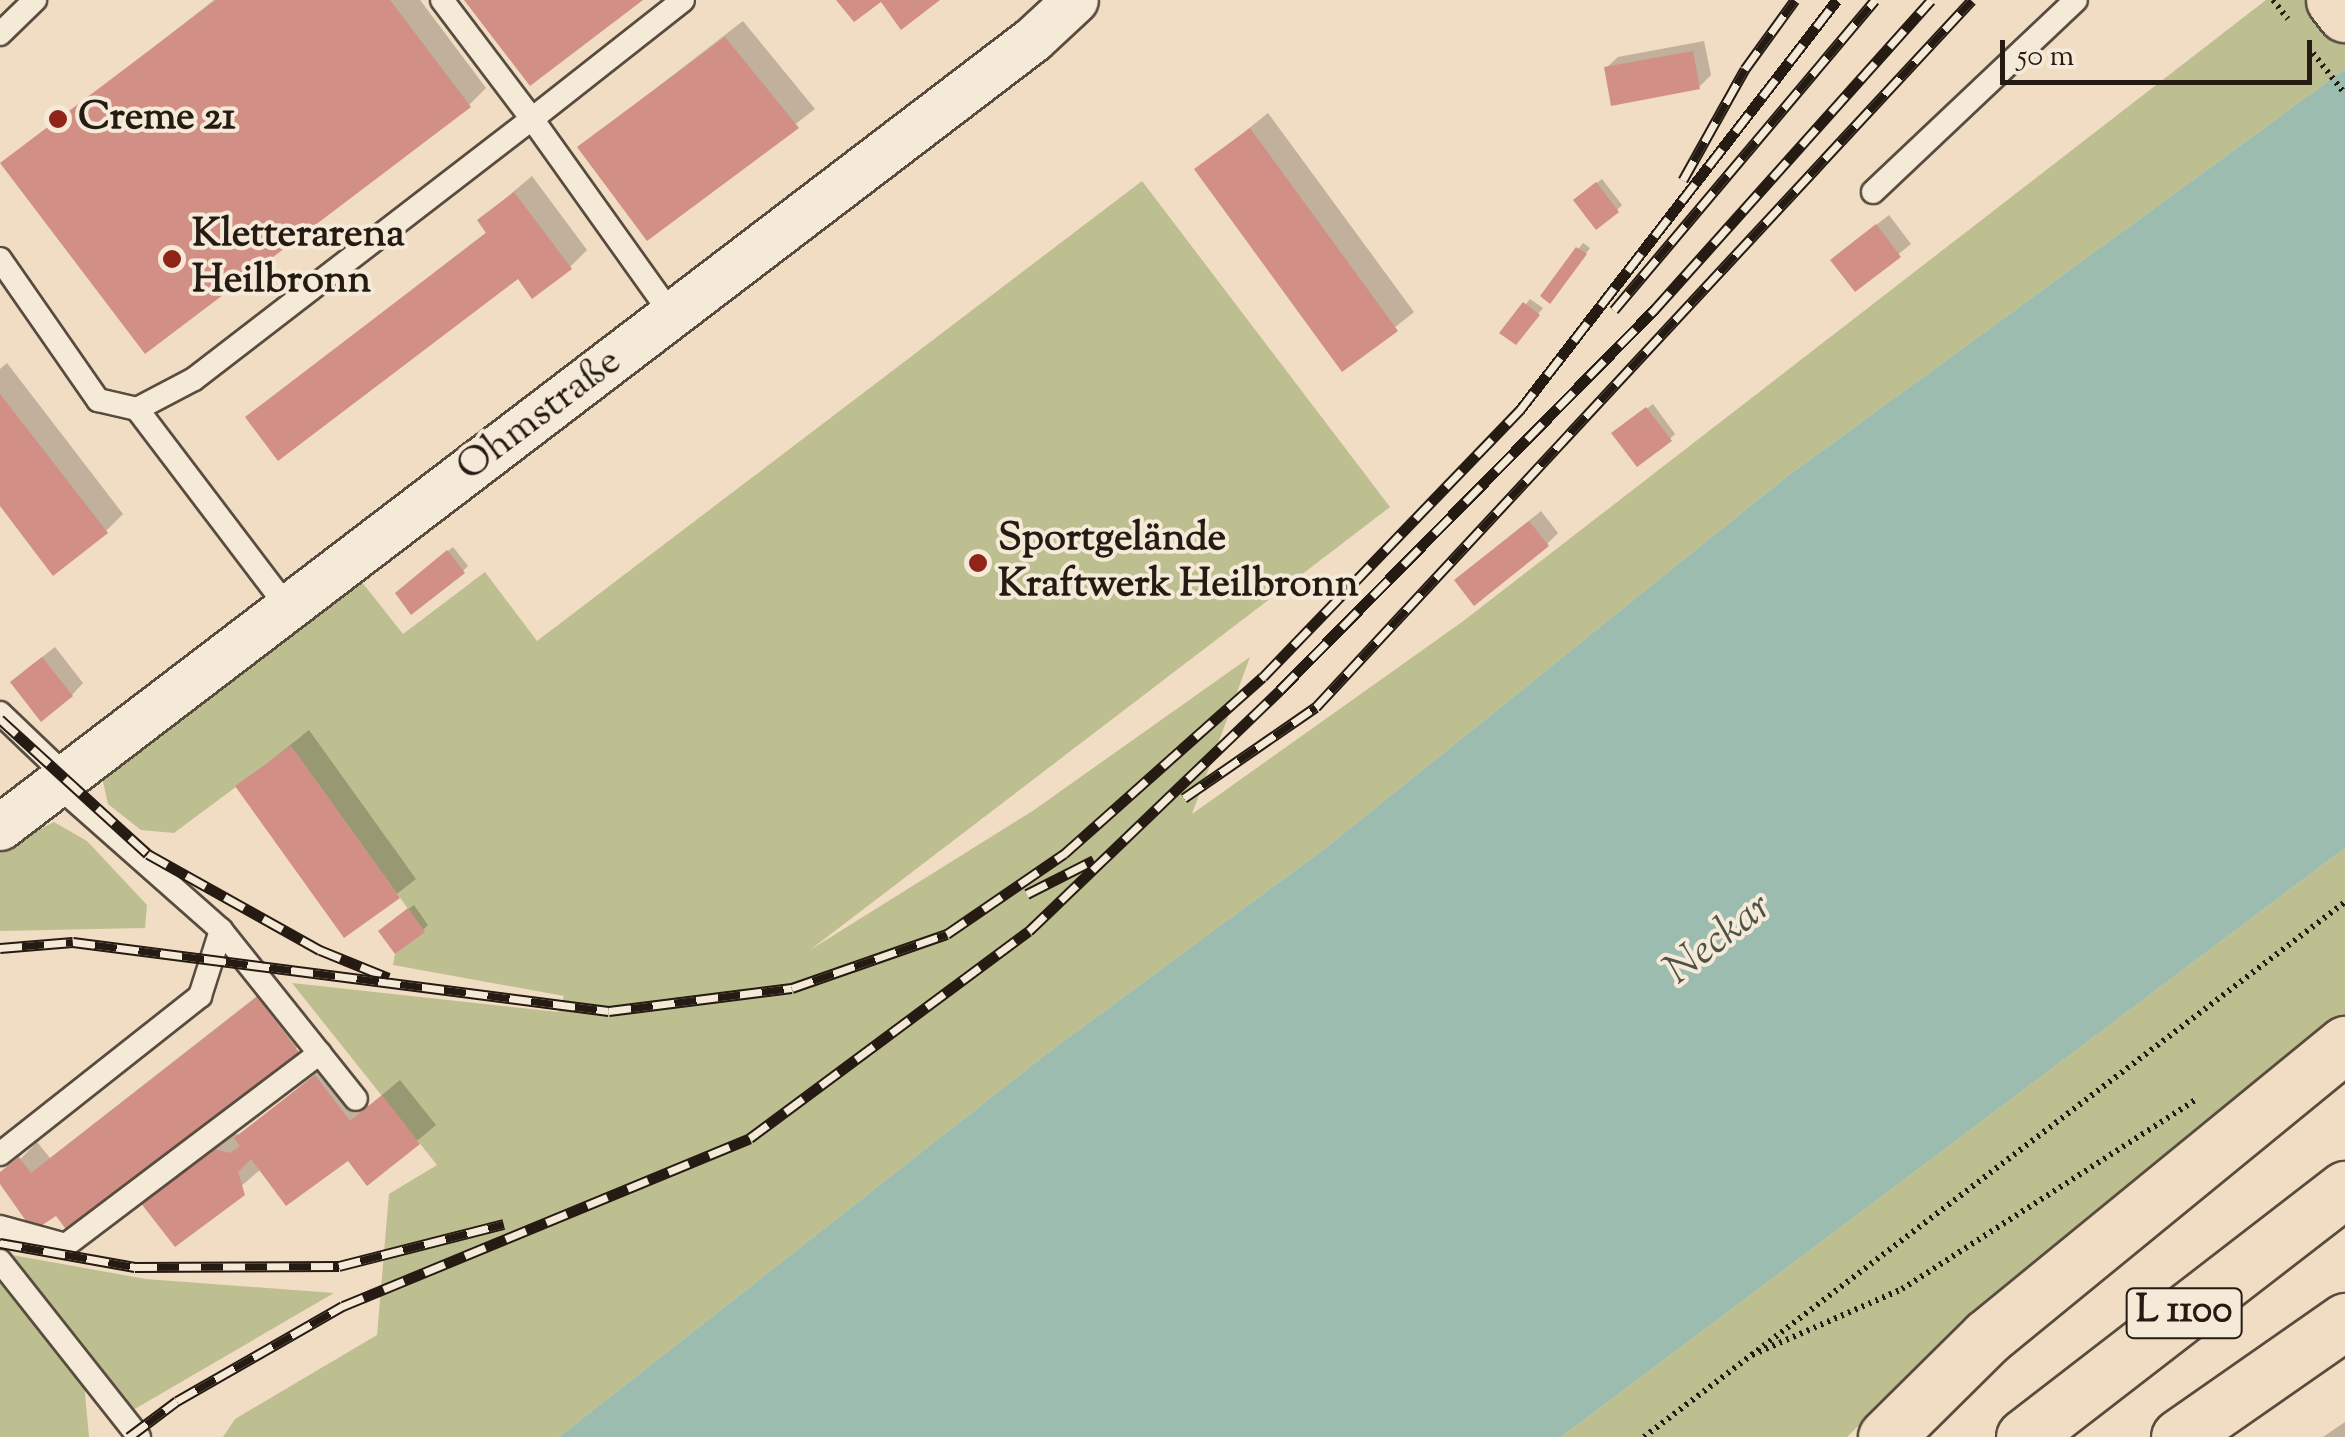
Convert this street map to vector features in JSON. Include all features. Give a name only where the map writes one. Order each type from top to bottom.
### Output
[{"type":"main road","points":[[2334,0],[2345,14]]},
{"type":"main road","points":[[1886,1437],[1987,1337],[2345,1044]]},
{"type":"main road","name":"L 1100","points":[[2024,1437],[2345,1188]]},
{"type":"main road","points":[[2178,1437],[2345,1324]]},
{"type":"street","name":"Ohmstraße","points":[[0,827],[672,315],[1075,0]]},
{"type":"street","points":[[2219,1437],[2345,1324]]},
{"type":"lane","points":[[0,34],[35,0]]},
{"type":"lane","points":[[442,0],[532,118],[672,315]]},
{"type":"lane","points":[[137,409],[194,379],[683,0]]},
{"type":"lane","points":[[1874,192],[2076,0]]},
{"type":"lane","points":[[0,260],[98,400],[137,409],[288,608]]},
{"type":"lane","points":[[0,713],[61,780],[221,930],[356,1100]]},
{"type":"lane","points":[[0,1154],[200,996],[221,930]]},
{"type":"lane","points":[[0,1227],[66,1246],[320,1053]]},
{"type":"lane","points":[[0,1262],[139,1437]]},
{"type":"path","points":[[1644,1437],[2345,902]]},
{"type":"path","points":[[1742,1360],[1902,1289],[2048,1198]]},
{"type":"green space","points":[[2266,0],[2345,0],[2345,69],[1785,478],[1327,847],[1049,1052],[559,1437],[223,1437],[235,1419],[377,1335],[389,1194],[437,1165],[292,983],[558,1012],[564,996],[393,965],[395,954],[424,931],[291,746],[174,833],[141,830],[108,804],[102,777],[361,581],[403,634],[485,572],[537,641],[1142,181],[1390,507],[810,950],[1034,810],[1250,657],[1192,814],[1462,622]]},
{"type":"green space","points":[[54,822],[87,841],[147,905],[145,928],[0,931],[0,849]]},
{"type":"green space","points":[[2345,848],[2345,1022],[1979,1309],[1847,1437],[1561,1437]]},
{"type":"green space","points":[[12,1255],[146,1279],[334,1293],[133,1410]]},
{"type":"green space","points":[[0,1279],[84,1383],[89,1437],[0,1437]]},
{"type":"water","name":"Neckar","points":[[2345,69],[2345,848],[1561,1437],[559,1437],[1049,1052],[1327,847],[1785,478]]},
{"type":"building","name":"Kletterarena Heilbronn","points":[[216,0],[390,0],[471,107],[145,354],[0,163]]},
{"type":"building","points":[[464,0],[643,0],[530,86]]},
{"type":"building","points":[[836,0],[940,0],[901,30],[881,2],[854,22]]},
{"type":"building","points":[[725,37],[799,128],[647,241],[577,147]]},
{"type":"building","points":[[1693,51],[1700,89],[1611,106],[1604,67]]},
{"type":"building","points":[[1250,128],[1398,331],[1342,372],[1194,169]]},
{"type":"building","points":[[1596,182],[1619,212],[1596,230],[1573,200]]},
{"type":"building","points":[[514,192],[572,269],[532,299],[518,279],[278,461],[245,417],[486,233],[477,220]]},
{"type":"building","points":[[1876,224],[1901,257],[1855,292],[1830,260]]},
{"type":"building","points":[[1576,247],[1587,254],[1550,304],[1540,296]]},
{"type":"building","points":[[1523,302],[1540,315],[1516,345],[1499,333]]},
{"type":"building","points":[[0,394],[108,533],[53,576],[0,506]]},
{"type":"building","points":[[1646,407],[1672,441],[1637,467],[1611,433]]},
{"type":"building","points":[[1529,521],[1549,546],[1474,606],[1454,580]]},
{"type":"building","points":[[447,550],[465,573],[411,615],[395,593]]},
{"type":"building","points":[[42,657],[73,696],[41,722],[10,682]]},
{"type":"building","points":[[291,746],[400,898],[344,938],[235,786]]},
{"type":"building","points":[[408,908],[425,932],[395,954],[378,931]]},
{"type":"building","points":[[257,997],[299,1052],[68,1232],[56,1216],[33,1231],[0,1184],[0,1172],[19,1157],[31,1173]]},
{"type":"building","points":[[315,1075],[350,1121],[382,1095],[420,1144],[367,1186],[348,1161],[286,1206],[251,1159],[238,1172],[245,1195],[175,1247],[140,1202],[211,1148],[230,1153],[240,1146],[234,1138]]},
{"type":"railway","points":[[1683,180],[1745,69],[1795,0]]},
{"type":"railway","points":[[0,948],[73,942],[609,1011],[792,988],[947,934],[1064,854],[1263,677],[1520,410],[1837,0]]},
{"type":"railway","points":[[1614,310],[1875,0]]},
{"type":"railway","points":[[129,1437],[177,1401],[343,1306],[750,1138],[1029,931],[1280,690],[1655,309],[1931,0]]},
{"type":"railway","points":[[1184,798],[1316,707],[1972,0]]},
{"type":"railway","points":[[0,719],[148,854],[320,950],[389,978]]},
{"type":"railway","points":[[1027,894],[1094,860]]},
{"type":"railway","points":[[0,1243],[135,1267],[339,1266],[504,1224]]},
{"type":"place","name":"Creme 21","points":[[58,119]]},
{"type":"place","name":"Kletterarena Heilbronn","points":[[172,259]]},
{"type":"place","name":"Sportgelände Kraftwerk Heilbronn","points":[[978,563]]}]
